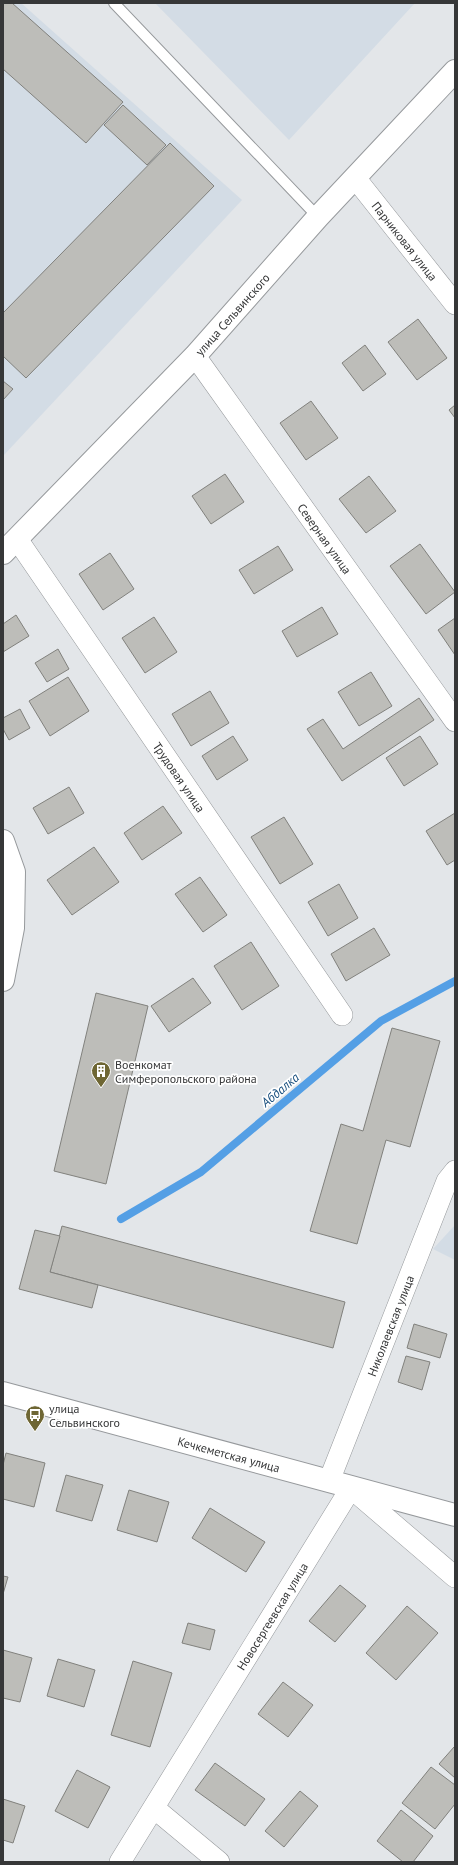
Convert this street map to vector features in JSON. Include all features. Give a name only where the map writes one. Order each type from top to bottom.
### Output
[{"type":"street","name":"улица Сельвинского","points":[[10,546],[195,356],[318,217],[453,74]]},
{"type":"street","name":"Парниковая улица","points":[[356,178],[455,304]]},
{"type":"street","name":"Северная улица","points":[[195,356],[455,721]]},
{"type":"street","name":"Трудовая улица","points":[[10,546],[342,1015]]},
{"type":"street","points":[[3,841],[14,872],[13,928],[3,980]]},
{"type":"street","name":"Николаевская улица","points":[[329,1482],[447,1181],[455,1171]]},
{"type":"street","name":"Кечкеметская улица","points":[[3,1393],[455,1515]]},
{"type":"street","points":[[351,1488],[455,1578]]},
{"type":"street","name":"Новосергеевская улица","points":[[120,1862],[351,1488]]},
{"type":"street","points":[[154,1808],[219,1862]]},
{"type":"lane","points":[[114,3],[318,217]]},
{"type":"shaded area","points":[[3,3],[21,3],[242,200],[3,456]]},
{"type":"shaded area","points":[[155,3],[415,3],[289,140]]},
{"type":"shaded area","points":[[455,1225],[455,1260],[433,1249]]},
{"type":"building","points":[[3,3],[12,3],[123,102],[86,143],[3,69]]},
{"type":"building","points":[[123,105],[166,145],[147,165],[104,125]]},
{"type":"building","points":[[170,143],[214,186],[26,378],[3,356],[3,313]]},
{"type":"building","points":[[418,319],[447,358],[417,380],[388,342]]},
{"type":"building","points":[[365,345],[386,374],[363,391],[342,363]]},
{"type":"building","points":[[3,381],[13,389],[3,400]]},
{"type":"building","points":[[311,401],[338,438],[306,460],[280,423]]},
{"type":"building","points":[[455,405],[455,418],[449,410]]},
{"type":"building","points":[[225,474],[244,502],[211,524],[192,496]]},
{"type":"building","points":[[369,476],[396,511],[366,533],[339,499]]},
{"type":"building","points":[[420,544],[455,592],[426,614],[390,566]]},
{"type":"building","points":[[278,546],[293,570],[254,594],[239,570]]},
{"type":"building","points":[[110,553],[134,589],[103,610],[79,574]]},
{"type":"building","points":[[322,607],[338,634],[297,657],[282,631]]},
{"type":"building","points":[[16,615],[29,636],[3,652],[3,624]]},
{"type":"building","points":[[154,617],[177,652],[145,673],[122,638]]},
{"type":"building","points":[[455,618],[455,655],[438,630]]},
{"type":"building","points":[[58,649],[69,669],[47,682],[35,663]]},
{"type":"building","points":[[371,672],[392,706],[359,726],[338,692]]},
{"type":"building","points":[[68,677],[89,711],[50,736],[29,701]]},
{"type":"building","points":[[210,691],[229,723],[191,746],[172,714]]},
{"type":"building","points":[[419,698],[434,720],[342,781],[307,729],[323,719],[343,749]]},
{"type":"building","points":[[20,709],[30,728],[9,740],[3,729],[3,718]]},
{"type":"building","points":[[233,736],[248,760],[217,780],[202,756]]},
{"type":"building","points":[[420,736],[438,764],[404,786],[386,758]]},
{"type":"building","points":[[69,787],[84,813],[48,834],[33,808]]},
{"type":"building","points":[[163,806],[182,833],[142,860],[124,833]]},
{"type":"building","points":[[455,813],[455,860],[447,865],[426,831]]},
{"type":"building","points":[[284,817],[313,864],[280,884],[251,837]]},
{"type":"building","points":[[94,847],[119,882],[72,915],[47,880]]},
{"type":"building","points":[[200,877],[227,915],[203,932],[175,894]]},
{"type":"building","points":[[339,884],[358,918],[328,936],[308,902]]},
{"type":"building","points":[[374,928],[390,955],[346,981],[331,954]]},
{"type":"building","points":[[251,942],[279,986],[242,1010],[214,966]]},
{"type":"building","points":[[193,978],[211,1003],[169,1032],[151,1006]]},
{"type":"building","name":"Военкомат Симферопольского района","points":[[96,993],[148,1006],[106,1184],[54,1171]]},
{"type":"building","points":[[392,1028],[440,1041],[410,1147],[386,1140],[357,1244],[310,1231],[341,1124],[363,1131]]},
{"type":"building","points":[[62,1226],[345,1302],[333,1348],[50,1272]]},
{"type":"building","points":[[35,1230],[60,1236],[50,1272],[98,1285],[92,1308],[19,1289]]},
{"type":"building","points":[[414,1324],[447,1334],[440,1358],[407,1348]]},
{"type":"building","points":[[406,1356],[430,1362],[422,1390],[398,1382]]},
{"type":"building","points":[[6,1453],[45,1463],[34,1507],[3,1499],[3,1465]]},
{"type":"building","points":[[66,1475],[103,1485],[92,1521],[56,1511]]},
{"type":"building","points":[[129,1490],[169,1502],[157,1542],[117,1530]]},
{"type":"building","points":[[210,1508],[265,1542],[246,1572],[192,1538]]},
{"type":"building","points":[[3,1576],[8,1577],[3,1594]]},
{"type":"building","points":[[340,1585],[366,1606],[335,1642],[309,1621]]},
{"type":"building","points":[[407,1606],[438,1633],[396,1680],[366,1653]]},
{"type":"building","points":[[188,1623],[215,1630],[210,1650],[182,1643]]},
{"type":"building","points":[[3,1650],[32,1658],[20,1702],[3,1698]]},
{"type":"building","points":[[58,1659],[95,1670],[84,1707],[47,1696]]},
{"type":"building","points":[[133,1661],[172,1673],[150,1747],[111,1735]]},
{"type":"building","points":[[283,1682],[313,1705],[288,1737],[258,1714]]},
{"type":"building","points":[[454,1747],[455,1748],[455,1778],[439,1764]]},
{"type":"building","points":[[215,1763],[265,1799],[245,1826],[195,1790]]},
{"type":"building","points":[[431,1767],[455,1785],[455,1804],[435,1829],[402,1803]]},
{"type":"building","points":[[77,1770],[110,1787],[88,1828],[55,1811]]},
{"type":"building","points":[[300,1791],[318,1806],[284,1847],[265,1831]]},
{"type":"building","points":[[3,1799],[25,1806],[13,1843],[3,1840]]},
{"type":"building","points":[[401,1810],[433,1836],[413,1862],[403,1862],[377,1841]]},
{"type":"waterway","name":"Абдалка","points":[[121,1219],[201,1172],[381,1021],[455,981]]},
{"type":"place","name":"Военкомат Симферопольского района","points":[[101,1088]]},
{"type":"place","name":"улица Сельвинского","points":[[35,1432]]}]
